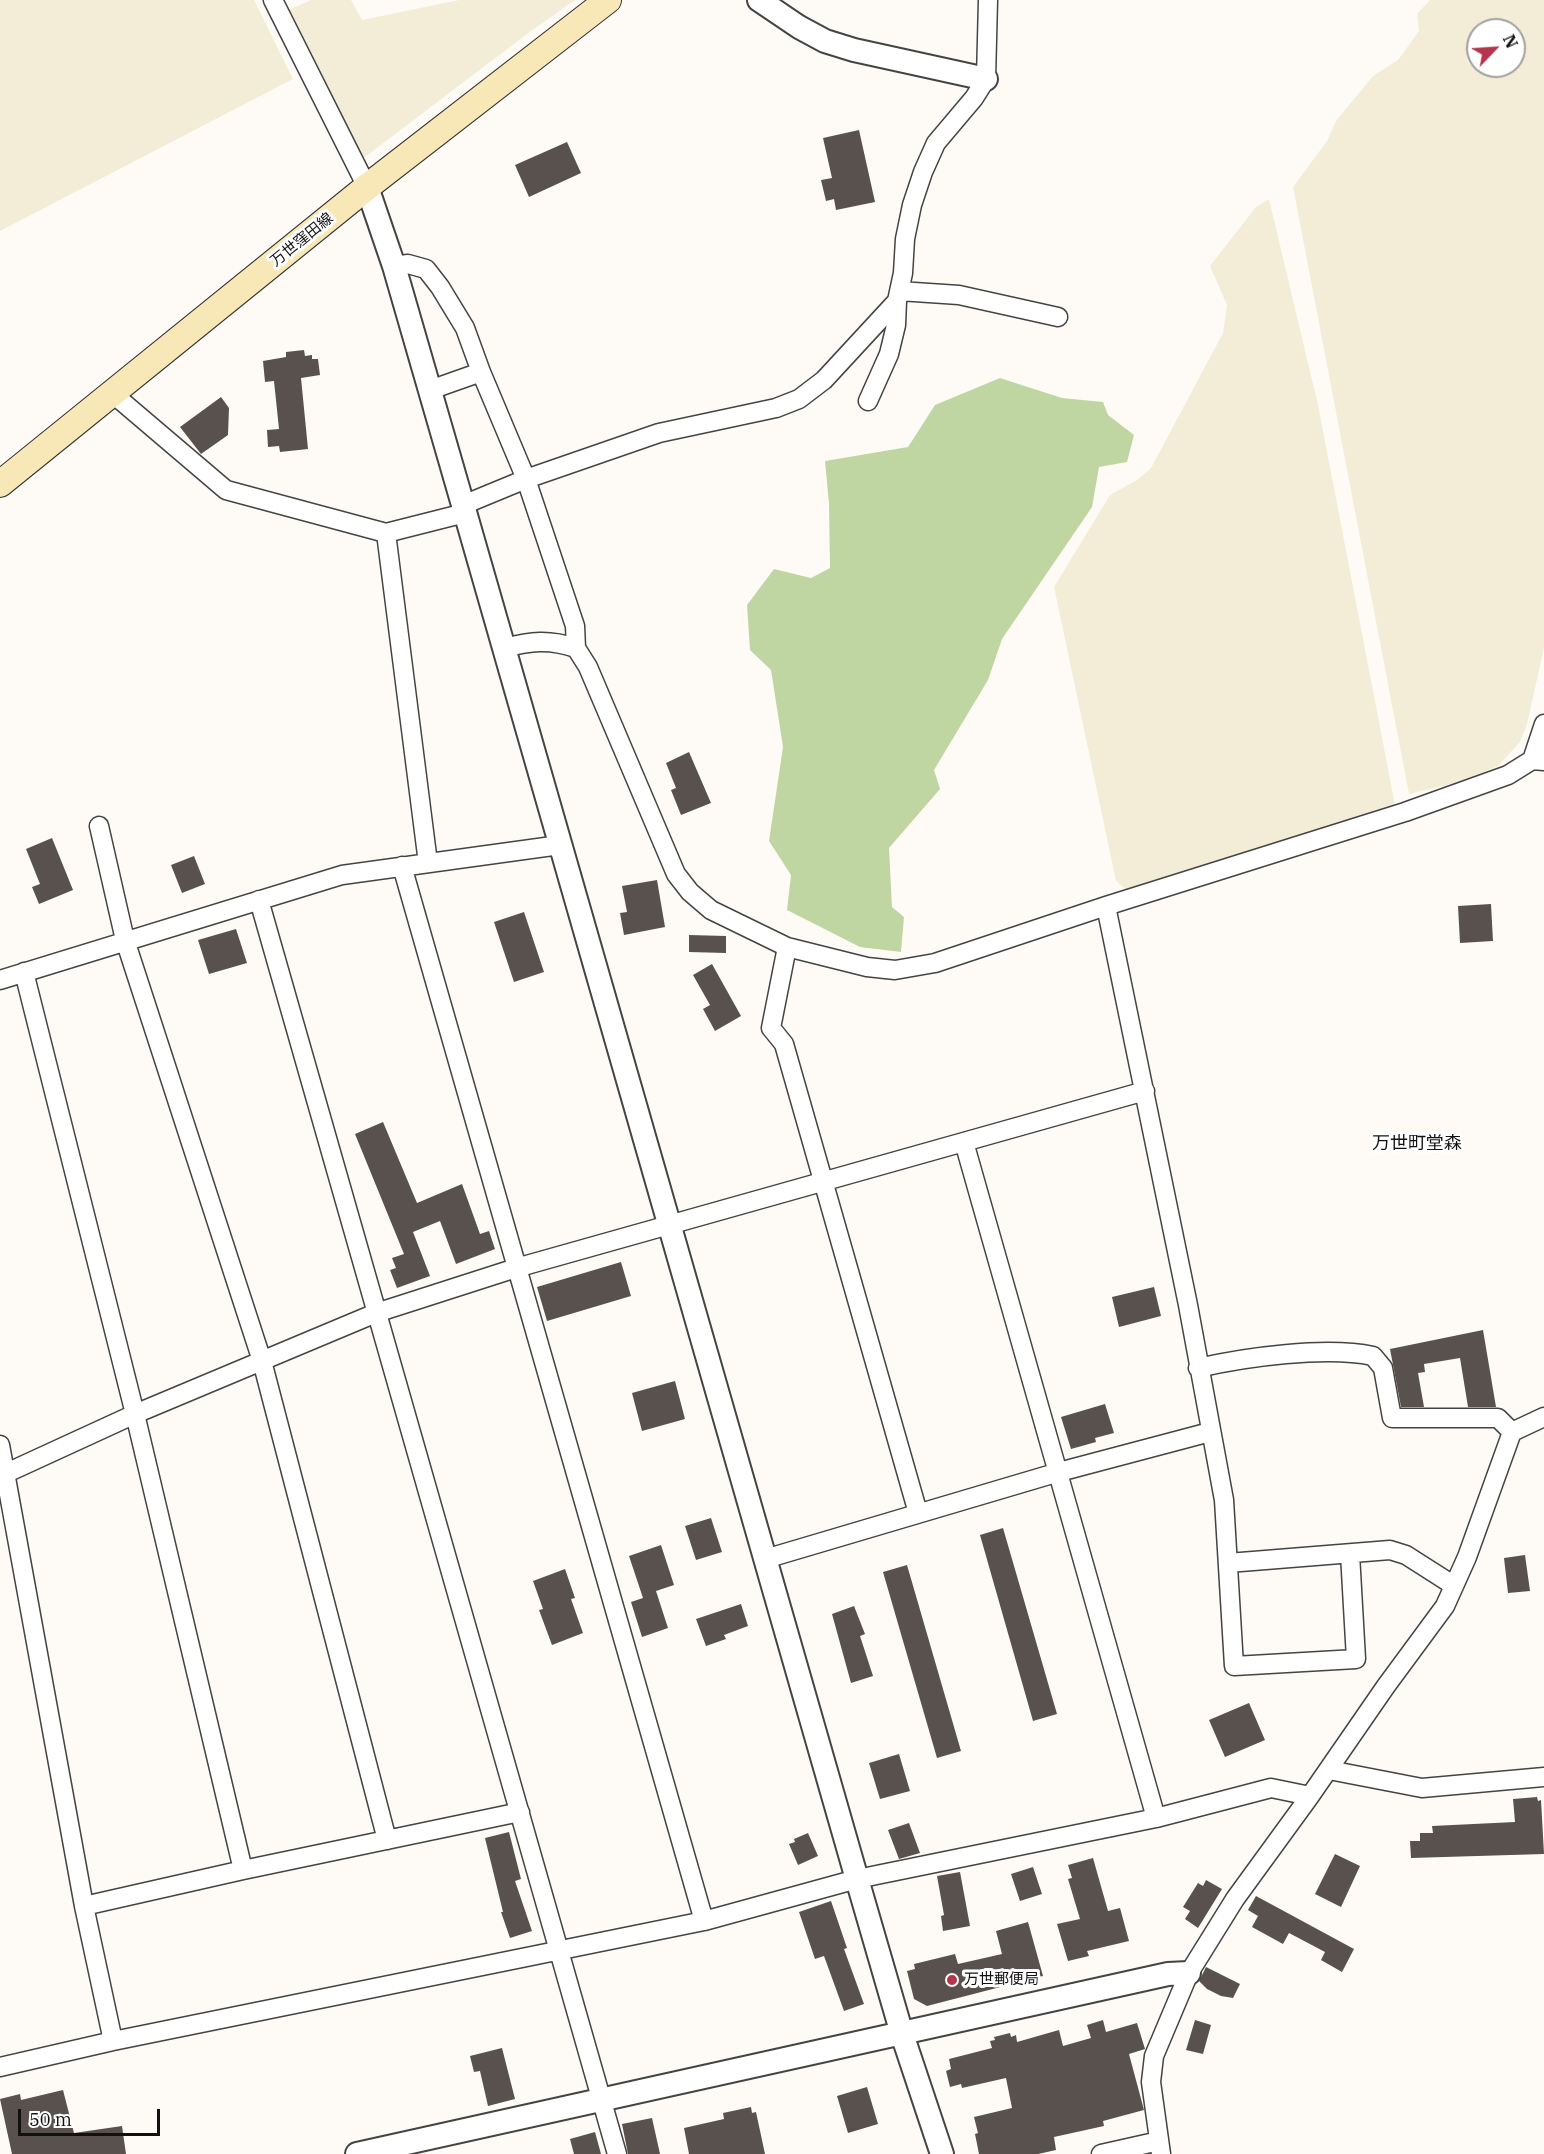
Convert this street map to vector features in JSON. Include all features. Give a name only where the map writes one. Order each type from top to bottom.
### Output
[{"type":"main road","name":"万世窪田線","points":[[0,484],[367,187],[608,0]]},
{"type":"street","points":[[273,0],[367,187],[394,266],[857,1879],[902,2034],[942,2154]]},
{"type":"street","points":[[759,0],[799,27],[825,41],[854,50],[986,79]]},
{"type":"street","points":[[868,401],[890,354],[912,205],[923,172],[936,143],[974,98],[986,79],[988,0]]},
{"type":"street","points":[[394,266],[408,264],[426,269],[440,286],[465,328],[526,479],[575,626],[576,648],[588,667],[676,874],[690,892],[711,910],[787,947],[867,967],[895,970],[935,963],[1106,906],[1405,812],[1508,775],[1538,760],[1544,724]]},
{"type":"street","points":[[112,393],[226,490],[386,533],[464,509],[526,479],[659,433],[776,408],[799,399],[824,381],[898,296],[959,296],[1058,316]]},
{"type":"street","points":[[430,390],[481,372]]},
{"type":"street","points":[[386,533],[428,863]]},
{"type":"street","points":[[504,648],[554,641],[576,648]]},
{"type":"street","points":[[99,826],[125,940],[262,1361],[387,1840]]},
{"type":"street","points":[[0,980],[342,875],[560,845]]},
{"type":"street","points":[[402,866],[704,1921]]},
{"type":"street","points":[[259,900],[617,2154]]},
{"type":"street","points":[[1106,906],[1188,1305],[1224,1500],[1234,1666],[1356,1659],[1350,1554]]},
{"type":"street","points":[[787,947],[771,1028],[784,1044],[918,1514]]},
{"type":"street","points":[[24,972],[135,1414],[243,1870]]},
{"type":"street","points":[[3,1475],[135,1414],[376,1313],[516,1268],[1145,1091]]},
{"type":"street","points":[[964,1142],[1156,1818]]},
{"type":"street","points":[[1198,1368],[1228,1361],[1308,1354],[1366,1354],[1373,1356],[1383,1368],[1392,1418],[1498,1418],[1512,1432]]},
{"type":"street","points":[[1101,2154],[1160,2148],[1151,2082],[1154,2056],[1189,1973],[1235,1899],[1445,1606],[1467,1557],[1512,1432],[1544,1417]]},
{"type":"street","points":[[765,1559],[1059,1473],[1210,1432]]},
{"type":"street","points":[[0,1445],[3,1475],[84,1906],[112,2041]]},
{"type":"street","points":[[1228,1563],[1390,1550],[1406,1554],[1454,1585]]},
{"type":"street","points":[[1329,1770],[1422,1788],[1544,1777]]},
{"type":"street","points":[[0,2067],[112,2041],[704,1921],[857,1879],[1156,1818],[1271,1788],[1310,1796]]},
{"type":"street","points":[[84,1906],[520,1812]]},
{"type":"street","points":[[357,2154],[1168,1974],[1189,1973]]},
{"type":"shaded area","points":[[0,0],[254,0],[293,79],[0,231]]},
{"type":"shaded area","points":[[311,0],[351,0],[362,20],[459,0],[575,0],[361,160],[286,11]]},
{"type":"shaded area","points":[[1430,0],[1544,0],[1544,648],[1527,724],[1520,742],[1498,766],[1463,781],[1409,794],[1293,187],[1327,141],[1336,121],[1373,76],[1398,60],[1419,31],[1417,14]]},
{"type":"shaded area","points":[[1269,199],[1318,405],[1395,805],[1128,891],[1116,881],[1054,587],[1110,495],[1137,480],[1151,468],[1223,333],[1227,305],[1210,266],[1256,207]]},
{"type":"green space","points":[[1000,378],[1062,398],[1103,402],[1108,415],[1134,435],[1127,462],[1099,467],[1092,507],[1002,639],[988,680],[934,770],[940,789],[889,848],[892,907],[904,917],[901,952],[860,947],[787,910],[791,875],[769,841],[783,747],[771,670],[750,650],[747,605],[774,569],[811,578],[830,568],[829,504],[825,461],[908,447],[935,405]]},
{"type":"building","points":[[859,130],[875,202],[836,210],[834,199],[826,201],[821,180],[832,178],[823,138]]},
{"type":"building","points":[[567,142],[581,173],[529,197],[515,165]]},
{"type":"building","points":[[304,350],[305,356],[312,355],[312,359],[318,359],[320,375],[301,378],[308,449],[280,452],[279,446],[268,447],[267,430],[279,429],[274,381],[265,382],[263,361],[286,357],[286,352]]},
{"type":"building","points":[[221,397],[229,408],[228,435],[201,454],[180,427]]},
{"type":"building","points":[[689,752],[711,803],[681,815],[671,790],[676,788],[666,763]]},
{"type":"building","points":[[52,838],[73,890],[39,904],[32,887],[40,884],[26,849]]},
{"type":"building","points":[[194,856],[205,884],[182,893],[171,865]]},
{"type":"building","points":[[657,880],[665,927],[624,935],[620,913],[627,912],[622,886]]},
{"type":"building","points":[[1491,904],[1493,941],[1460,943],[1458,906]]},
{"type":"building","points":[[524,912],[544,972],[514,982],[494,922]]},
{"type":"building","points":[[236,929],[247,963],[209,974],[198,940]]},
{"type":"building","points":[[689,935],[726,936],[726,953],[689,952]]},
{"type":"building","points":[[712,964],[741,1016],[715,1031],[703,1009],[710,1005],[693,975]]},
{"type":"building","points":[[383,1122],[417,1203],[462,1184],[480,1234],[489,1231],[495,1249],[456,1264],[440,1221],[413,1232],[430,1276],[397,1288],[390,1270],[396,1268],[392,1258],[404,1254],[355,1134]]},
{"type":"building","points":[[621,1262],[631,1296],[547,1321],[537,1287]]},
{"type":"building","points":[[1154,1287],[1161,1316],[1119,1327],[1112,1297]]},
{"type":"building","points":[[1483,1330],[1496,1407],[1468,1407],[1460,1358],[1424,1364],[1425,1372],[1418,1373],[1424,1407],[1401,1407],[1390,1349]]},
{"type":"building","points":[[675,1381],[685,1419],[642,1431],[632,1393]]},
{"type":"building","points":[[1105,1404],[1114,1433],[1095,1438],[1096,1442],[1071,1449],[1061,1417]]},
{"type":"building","points":[[711,1518],[722,1552],[696,1560],[685,1526]]},
{"type":"building","points":[[1003,1528],[1057,1714],[1033,1721],[980,1535]]},
{"type":"building","points":[[661,1545],[674,1585],[656,1591],[668,1628],[642,1637],[631,1602],[643,1598],[629,1556]]},
{"type":"building","points":[[1525,1555],[1530,1591],[1508,1593],[1504,1558]]},
{"type":"building","points":[[907,1565],[961,1751],[937,1758],[883,1572]]},
{"type":"building","points":[[565,1569],[575,1598],[571,1599],[583,1633],[552,1645],[539,1610],[543,1609],[533,1581]]},
{"type":"building","points":[[741,1604],[748,1626],[724,1635],[726,1639],[706,1646],[696,1619]]},
{"type":"building","points":[[854,1606],[865,1634],[860,1636],[873,1676],[851,1683],[832,1614]]},
{"type":"building","points":[[1249,1703],[1265,1740],[1225,1757],[1209,1720]]},
{"type":"building","points":[[899,1754],[910,1791],[880,1799],[869,1763]]},
{"type":"building","points":[[1537,1797],[1538,1801],[1541,1800],[1544,1854],[1411,1858],[1410,1841],[1420,1841],[1420,1833],[1433,1833],[1432,1826],[1515,1822],[1513,1799]]},
{"type":"building","points":[[909,1823],[920,1853],[899,1859],[888,1830]]},
{"type":"building","points":[[509,1832],[521,1879],[515,1881],[532,1931],[510,1938],[501,1912],[503,1912],[485,1838]]},
{"type":"building","points":[[808,1833],[818,1856],[798,1865],[789,1844],[795,1842],[794,1839]]},
{"type":"building","points":[[1335,1854],[1360,1866],[1341,1907],[1315,1894]]},
{"type":"building","points":[[1093,1858],[1108,1911],[1120,1908],[1129,1941],[1087,1951],[1089,1956],[1068,1961],[1057,1924],[1080,1919],[1068,1879],[1072,1878],[1068,1865]]},
{"type":"building","points":[[1033,1867],[1042,1894],[1020,1901],[1011,1874]]},
{"type":"building","points":[[960,1872],[970,1926],[943,1931],[941,1916],[944,1915],[937,1876]]},
{"type":"building","points":[[1206,1880],[1222,1889],[1198,1928],[1185,1919],[1190,1911],[1183,1907],[1198,1883],[1203,1886]]},
{"type":"building","points":[[1256,1896],[1354,1949],[1342,1972],[1321,1960],[1325,1952],[1289,1933],[1283,1944],[1252,1927],[1258,1916],[1248,1910]]},
{"type":"building","points":[[831,1901],[847,1948],[844,1949],[864,2004],[844,2011],[824,1956],[815,1959],[799,1912]]},
{"type":"building","points":[[1028,1922],[1043,1976],[927,2006],[914,1999],[907,1971],[915,1969],[914,1964],[955,1954],[958,1964],[1002,1954],[996,1931]]},
{"type":"building","points":[[1206,1967],[1240,1984],[1233,1998],[1221,1996],[1207,1989],[1199,1981]]},
{"type":"building","points":[[1103,2020],[1106,2032],[1137,2023],[1145,2049],[1129,2054],[1144,2110],[1103,2121],[1104,2126],[1054,2137],[1056,2150],[1038,2154],[979,2154],[975,2134],[978,2133],[974,2117],[1012,2108],[1006,2078],[962,2088],[961,2084],[950,2087],[946,2071],[951,2069],[949,2059],[992,2048],[990,2041],[995,2040],[994,2037],[1010,2033],[1011,2037],[1016,2035],[1017,2042],[1059,2030],[1063,2046],[1091,2038],[1087,2025]]},
{"type":"building","points":[[1195,2020],[1211,2025],[1203,2054],[1186,2050]]},
{"type":"building","points":[[502,2048],[515,2099],[488,2106],[480,2071],[474,2072],[470,2056]]},
{"type":"building","points":[[867,2087],[878,2124],[848,2133],[837,2096]]},
{"type":"building","points":[[63,2090],[74,2133],[122,2126],[126,2154],[12,2154],[0,2099],[20,2094],[21,2100]]},
{"type":"building","points":[[751,2107],[752,2113],[756,2112],[765,2154],[689,2154],[684,2128],[724,2119],[723,2113]]},
{"type":"building","points":[[652,2118],[660,2154],[628,2154],[622,2124]]},
{"type":"building","points":[[595,2132],[601,2154],[574,2154],[570,2139]]},
{"type":"place","name":"万世郵便局","points":[[952,1980]]},
{"type":"district","name":"万世町堂森","points":[[1417,1144]]}]
